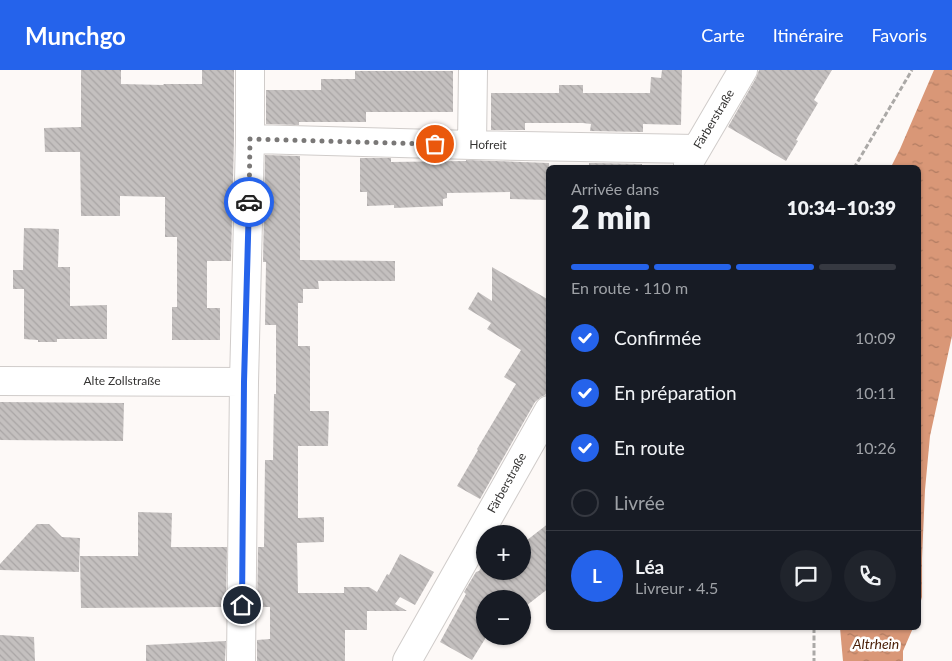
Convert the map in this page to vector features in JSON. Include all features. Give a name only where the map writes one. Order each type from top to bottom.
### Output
[{"type":"street","points":[[241,661],[250,70]]},
{"type":"street","points":[[472,145],[473,70]]},
{"type":"street","name":"Färberstraße","points":[[691,158],[743,70]]},
{"type":"street","name":"Hofreit","points":[[250,139],[472,145],[691,158]]},
{"type":"street","name":"Alte Zollstraße","points":[[0,381],[244,382]]},
{"type":"street","name":"Färberstraße","points":[[407,661],[546,415]]},
{"type":"path","points":[[856,165],[912,70]]},
{"type":"path","points":[[814,630],[814,661]]},
{"type":"water","name":"Altrhein","points":[[934,70],[952,70],[952,336],[930,436],[925,490],[921,601],[921,165],[892,165]]},
{"type":"water","name":"Altrhein","points":[[840,630],[912,630],[903,651],[903,661],[843,661]]},
{"type":"building","points":[[81,70],[121,70],[121,84],[163,85],[202,84],[202,70],[234,70],[231,261],[207,261],[207,308],[220,308],[220,340],[172,340],[172,307],[177,307],[177,237],[165,237],[165,197],[120,196],[120,216],[81,216],[80,152],[45,152],[44,128],[81,127]]},
{"type":"building","points":[[662,70],[682,70],[681,125],[643,124],[643,132],[590,131],[591,124],[583,123],[525,123],[525,130],[491,130],[491,93],[559,93],[559,85],[583,85],[583,93],[650,93],[651,77],[661,78]]},
{"type":"building","points":[[759,70],[832,70],[814,100],[818,103],[786,161],[728,127]]},
{"type":"building","points":[[355,71],[453,71],[453,112],[366,112],[366,122],[299,122],[299,125],[266,124],[266,90],[321,90],[321,79],[355,79]]},
{"type":"building","points":[[265,155],[300,156],[300,260],[395,261],[395,281],[318,281],[319,289],[303,289],[303,303],[298,303],[298,346],[310,346],[310,411],[329,411],[328,446],[298,446],[298,518],[324,517],[324,542],[297,543],[298,593],[344,593],[344,587],[369,587],[377,592],[400,554],[434,572],[415,605],[400,597],[395,604],[407,611],[367,611],[367,630],[345,630],[345,661],[257,661],[257,640],[270,639],[270,607],[257,607],[258,547],[264,547],[265,460],[273,460],[274,394],[276,394],[276,325],[265,325],[266,262],[263,262]]},
{"type":"building","points":[[360,158],[391,158],[391,162],[466,160],[549,163],[549,165],[546,165],[546,200],[510,199],[510,192],[447,193],[447,198],[443,199],[443,206],[394,208],[394,205],[367,206],[367,192],[360,192]]},
{"type":"building","points":[[589,163],[642,164],[642,165],[589,165]]},
{"type":"building","points":[[24,228],[59,229],[58,267],[70,267],[70,306],[107,305],[107,339],[57,339],[57,342],[38,342],[38,340],[24,339],[24,289],[13,289],[13,270],[23,270]]},
{"type":"building","points":[[492,267],[546,298],[546,394],[535,402],[480,499],[457,486],[516,384],[504,377],[521,350],[487,329],[491,323],[468,309],[478,292],[492,301]]},
{"type":"building","points":[[0,402],[124,403],[123,441],[0,440]]},
{"type":"building","points":[[138,512],[172,513],[171,547],[227,547],[226,607],[81,608],[80,556],[138,556]]},
{"type":"building","points":[[37,524],[49,524],[62,537],[80,538],[79,572],[0,570],[0,564]]},
{"type":"building","points":[[546,525],[546,590],[531,602],[531,590],[476,590],[476,645],[481,645],[472,660],[440,642],[466,594],[464,592],[476,572],[476,580],[531,580],[531,537]]},
{"type":"building","points":[[0,635],[34,637],[35,661],[0,661]]},
{"type":"building","points":[[226,641],[225,661],[146,661],[146,645]]},
{"type":"way so far","points":[[249,202],[250,139],[435,144]]},
{"type":"route","points":[[242,605],[244,382],[249,202]]}]
